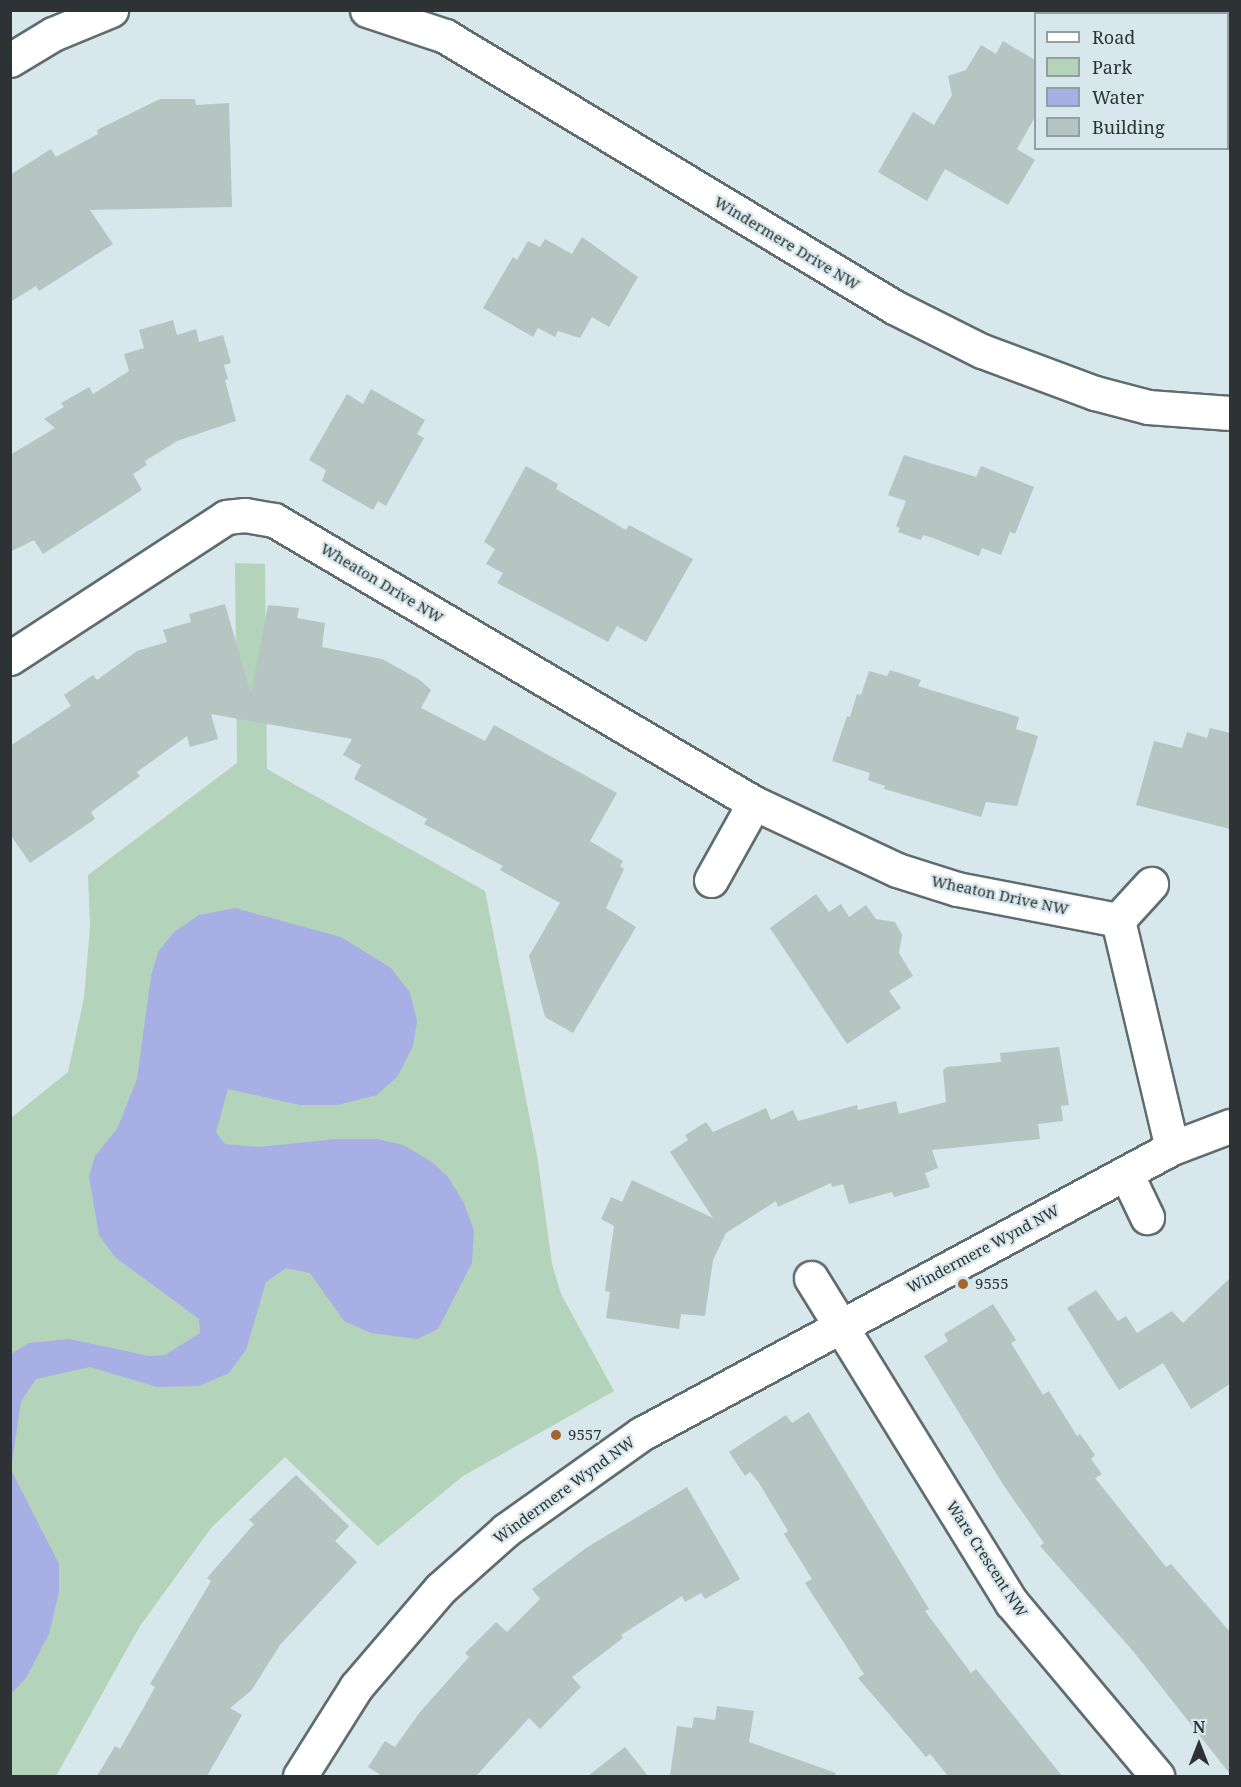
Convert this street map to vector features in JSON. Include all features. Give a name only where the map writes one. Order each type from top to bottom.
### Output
[{"type":"street","points":[[10,60],[53,34],[111,10]]},
{"type":"street","name":"Windermere Drive NW","points":[[367,10],[445,36],[894,307],[982,351],[1095,393],[1148,407],[1230,413]]},
{"type":"street","name":"Wheaton Drive NW","points":[[10,658],[226,517],[245,514],[274,520],[754,803],[897,870],[957,889],[1118,920]]},
{"type":"street","points":[[711,880],[754,803]]},
{"type":"street","points":[[1151,884],[1118,920],[1172,1148]]},
{"type":"street","name":"Windermere Wynd NW","points":[[300,1776],[356,1687],[391,1643],[441,1588],[506,1530],[641,1434],[840,1324],[1172,1148],[1230,1126]]},
{"type":"street","points":[[1126,1173],[1147,1217]]},
{"type":"street","points":[[811,1278],[840,1324]]},
{"type":"street","name":"Ware Crescent NW","points":[[840,1324],[1012,1603],[1156,1776]]},
{"type":"green space","points":[[235,563],[265,564],[267,769],[485,891],[537,1155],[552,1264],[561,1294],[614,1391],[463,1476],[378,1546],[285,1457],[211,1528],[140,1626],[56,1776],[11,1776],[11,1118],[68,1072],[84,998],[90,926],[88,875],[237,763]]},
{"type":"water","points":[[235,908],[341,937],[391,968],[410,993],[417,1021],[413,1046],[398,1076],[377,1095],[337,1105],[300,1105],[228,1089],[216,1132],[225,1144],[259,1147],[336,1139],[378,1139],[403,1145],[432,1162],[448,1177],[464,1203],[474,1231],[472,1263],[438,1329],[417,1339],[371,1333],[344,1321],[310,1273],[286,1268],[266,1282],[246,1350],[229,1373],[199,1386],[157,1387],[90,1367],[36,1379],[21,1401],[11,1470],[11,1354],[29,1343],[69,1339],[149,1356],[165,1355],[200,1333],[199,1319],[115,1257],[99,1235],[89,1176],[95,1156],[117,1129],[137,1079],[151,976],[158,952],[174,932],[199,915]]},
{"type":"water","points":[[11,1470],[59,1564],[59,1592],[49,1634],[26,1678],[11,1694]]},
{"type":"building","points":[[1003,41],[1034,59],[1034,119],[1017,149],[1035,160],[1008,205],[945,169],[927,201],[878,172],[913,112],[934,125],[952,95],[948,76],[966,70],[981,45],[996,54]]},
{"type":"building","points":[[160,99],[195,99],[196,105],[229,103],[232,207],[90,210],[113,244],[39,291],[36,286],[10,302],[10,175],[51,149],[56,157],[98,134],[97,130]]},
{"type":"building","points":[[582,237],[638,277],[609,327],[592,317],[580,338],[558,331],[555,337],[538,328],[533,337],[483,308],[513,257],[517,260],[528,241],[540,247],[545,239],[572,254]]},
{"type":"building","points":[[173,320],[177,335],[196,329],[199,342],[223,335],[231,363],[224,365],[228,379],[225,380],[236,421],[177,441],[145,461],[147,465],[133,474],[142,490],[43,554],[34,540],[10,552],[10,455],[55,428],[44,419],[64,407],[61,403],[89,387],[93,394],[129,371],[124,354],[144,348],[139,330]]},
{"type":"building","points":[[371,389],[425,420],[417,434],[424,438],[386,506],[378,501],[373,510],[322,481],[326,470],[309,460],[347,394],[363,404]]},
{"type":"building","points":[[904,455],[976,477],[981,466],[1034,487],[1015,534],[1010,532],[1001,555],[982,548],[979,556],[923,535],[921,540],[898,532],[900,528],[896,526],[906,501],[888,495]]},
{"type":"building","points":[[526,466],[558,484],[556,489],[626,530],[629,525],[693,559],[646,642],[617,626],[608,642],[497,583],[503,573],[486,564],[495,549],[484,542]]},
{"type":"building","points":[[225,604],[251,694],[268,605],[299,608],[297,618],[325,623],[322,647],[382,659],[420,680],[431,690],[421,708],[485,741],[494,725],[617,793],[590,841],[623,861],[620,866],[624,869],[606,908],[636,927],[573,1033],[545,1017],[529,956],[560,903],[500,870],[503,866],[424,824],[427,819],[354,779],[361,765],[343,755],[352,739],[211,714],[218,739],[190,747],[187,736],[137,772],[140,776],[91,812],[95,819],[30,863],[10,834],[10,746],[71,706],[64,695],[93,675],[97,680],[137,651],[167,642],[163,630],[191,622],[189,614]]},
{"type":"building","points":[[890,670],[921,680],[918,686],[1019,717],[1016,729],[1038,736],[1017,806],[986,802],[981,817],[884,789],[885,786],[868,780],[870,773],[832,761],[847,716],[850,717],[857,694],[861,695],[869,671],[887,676]]},
{"type":"building","points":[[1210,728],[1230,733],[1230,829],[1136,805],[1154,741],[1182,748],[1187,732],[1207,738]]},
{"type":"building","points":[[816,894],[829,912],[841,904],[849,917],[866,905],[876,919],[895,922],[902,935],[899,953],[913,976],[889,991],[901,1008],[847,1044],[770,928]]},
{"type":"building","points":[[1059,1047],[1069,1105],[1061,1106],[1063,1121],[1038,1124],[1040,1139],[932,1150],[938,1168],[925,1173],[930,1187],[894,1197],[892,1192],[849,1204],[843,1184],[832,1187],[831,1183],[778,1207],[776,1201],[726,1233],[713,1260],[705,1316],[681,1314],[679,1329],[606,1318],[610,1292],[605,1291],[614,1226],[601,1219],[611,1197],[622,1202],[632,1180],[713,1218],[670,1152],[688,1140],[685,1135],[706,1122],[713,1132],[766,1108],[771,1120],[793,1110],[798,1121],[857,1105],[858,1110],[896,1101],[899,1114],[946,1102],[943,1070],[947,1067],[1001,1062],[1000,1053]]},
{"type":"building","points":[[1230,1278],[1230,1384],[1191,1409],[1163,1363],[1119,1390],[1067,1308],[1096,1290],[1118,1321],[1126,1316],[1137,1333],[1172,1311],[1183,1323]]},
{"type":"building","points":[[993,1304],[1016,1340],[1011,1343],[1043,1395],[1049,1391],[1077,1436],[1080,1434],[1095,1455],[1091,1459],[1102,1474],[1095,1478],[1166,1567],[1171,1564],[1230,1632],[1230,1774],[1133,1651],[1040,1546],[1044,1543],[1004,1486],[924,1356],[948,1341],[944,1334]]},
{"type":"building","points":[[809,1412],[929,1609],[925,1611],[971,1673],[976,1669],[1062,1776],[948,1776],[930,1754],[926,1757],[858,1678],[864,1674],[805,1583],[812,1579],[784,1534],[788,1531],[759,1483],[750,1472],[745,1476],[729,1452],[786,1415],[792,1423]]},
{"type":"building","points":[[296,1475],[349,1526],[335,1541],[357,1562],[280,1645],[251,1691],[230,1708],[242,1715],[207,1776],[97,1776],[115,1746],[120,1749],[144,1707],[155,1687],[150,1684],[211,1581],[207,1578],[254,1524],[249,1520]]},
{"type":"building","points":[[687,1487],[740,1579],[705,1599],[701,1593],[685,1602],[682,1596],[621,1635],[623,1638],[572,1677],[581,1687],[540,1729],[529,1718],[476,1776],[382,1776],[368,1767],[385,1741],[395,1747],[420,1712],[469,1657],[465,1653],[496,1622],[507,1632],[540,1599],[532,1589],[586,1548]]},
{"type":"building","points":[[717,1706],[754,1711],[749,1742],[836,1773],[835,1776],[670,1776],[677,1726],[692,1728],[694,1717],[715,1720]]},
{"type":"building","points":[[625,1747],[648,1776],[588,1776]]},
{"type":"place","name":"9555","points":[[963,1284]]},
{"type":"place","name":"9557","points":[[556,1435]]}]
